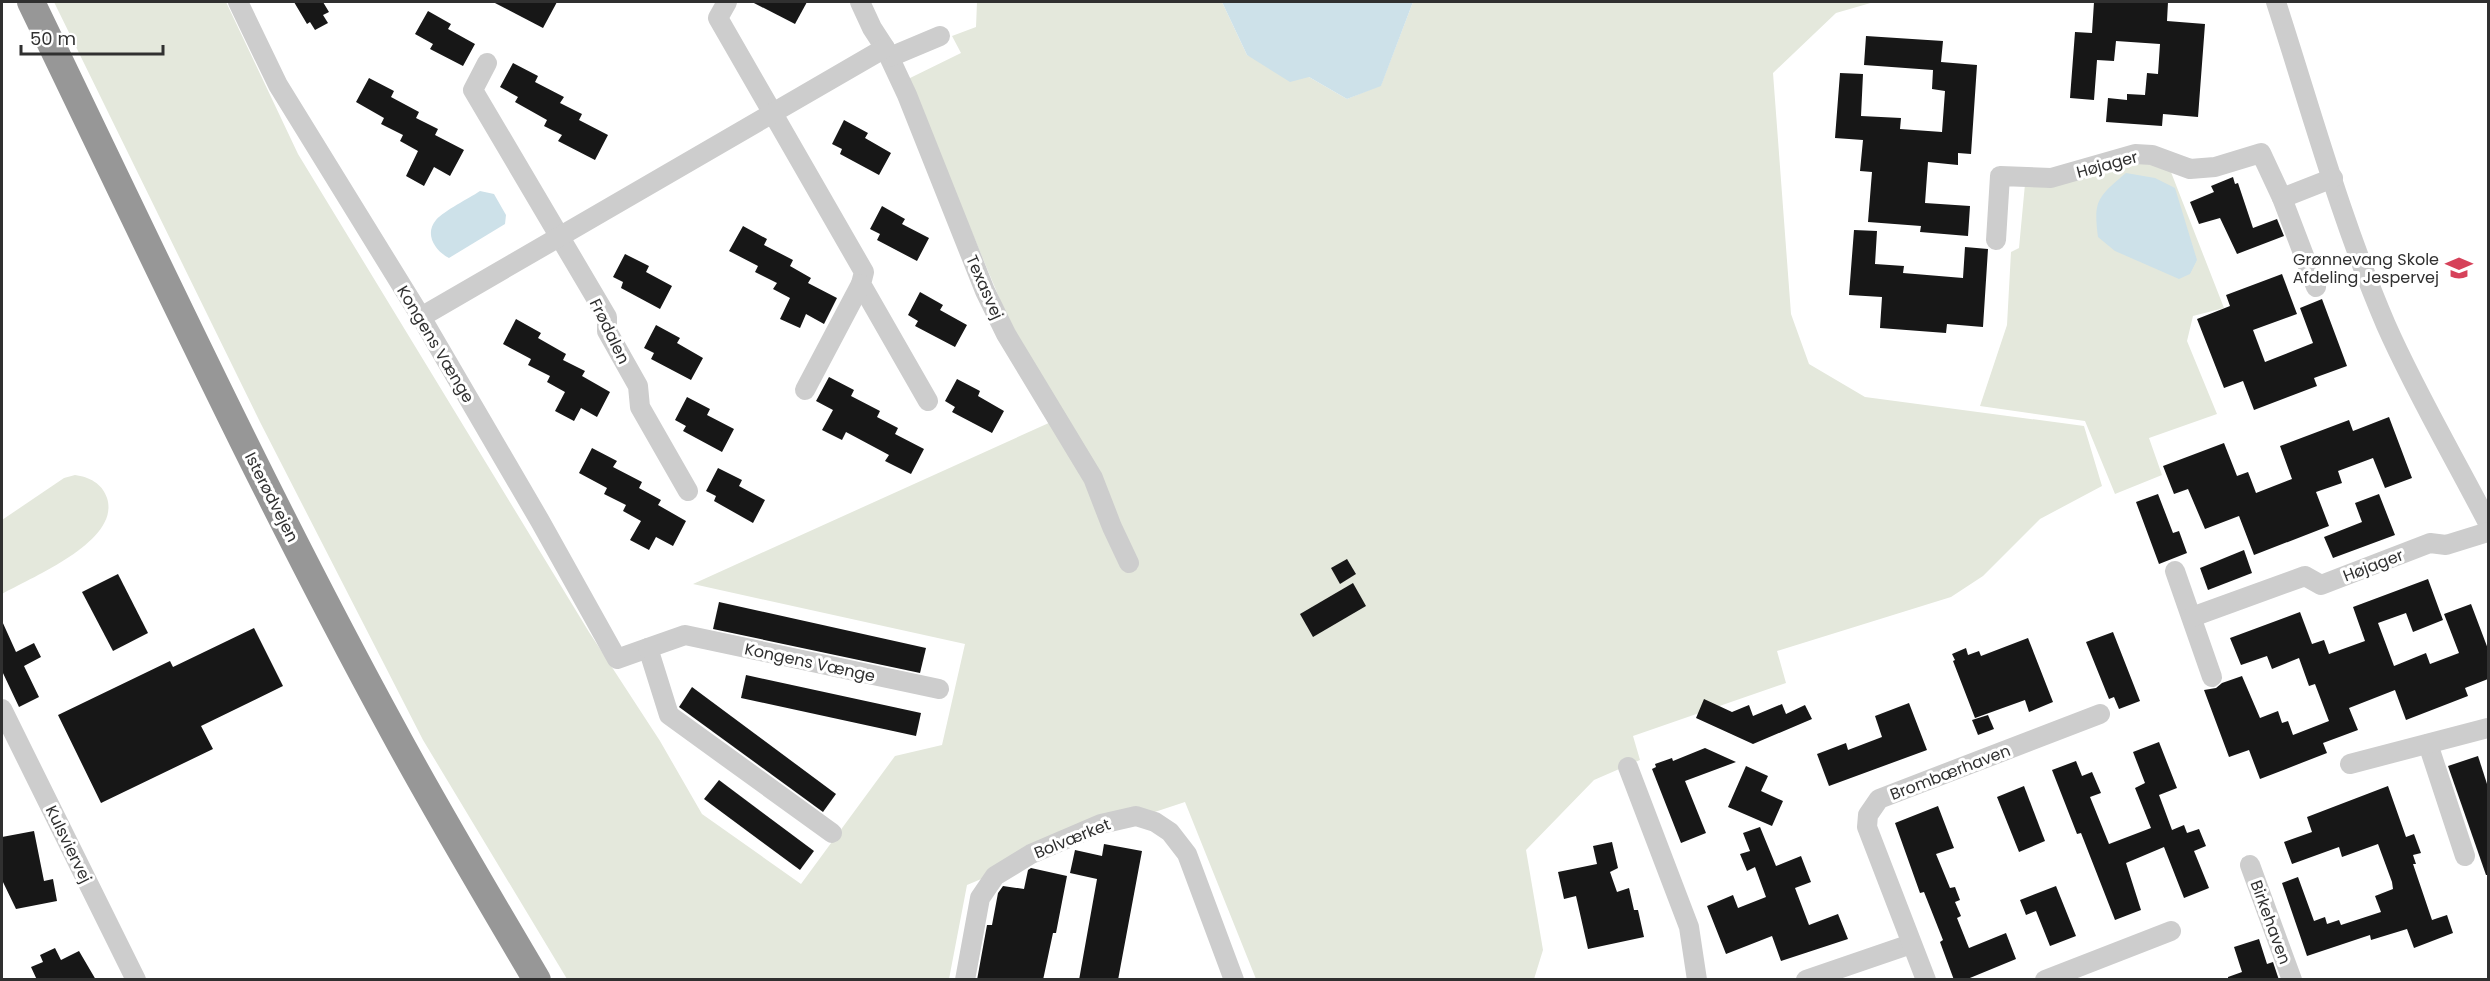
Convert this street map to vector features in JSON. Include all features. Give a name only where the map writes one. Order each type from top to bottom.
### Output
[{"type":"highway","name":"Isterødvejen","points":[[31,2],[309,571],[436,809],[537,980]]},
{"type":"street","name":"Kongens Vænge","points":[[238,2],[278,85],[421,317],[540,521],[617,659],[685,635],[939,689]]},
{"type":"street","points":[[727,2],[718,18],[864,272],[861,284],[805,390]]},
{"type":"street","name":"Texasvej","points":[[860,2],[907,95],[985,291],[1006,334],[1093,478],[1129,563]]},
{"type":"street","points":[[2276,2],[2357,252],[2387,326],[2421,396],[2480,488],[2488,523]]},
{"type":"street","points":[[421,317],[773,113],[887,53],[940,36]]},
{"type":"street","name":"Frødalen","points":[[487,63],[473,90],[607,317],[607,331],[638,386],[640,407],[688,491]]},
{"type":"street","name":"Højager","points":[[1996,240],[2000,176],[2051,178],[2135,154],[2152,155],[2190,169],[2214,167],[2261,153],[2282,198],[2316,287]]},
{"type":"street","points":[[2282,198],[2333,178]]},
{"type":"street","points":[[861,284],[928,401]]},
{"type":"street","name":"Højager","points":[[2192,617],[2305,576],[2321,585],[2430,543],[2446,545],[2488,532]]},
{"type":"street","points":[[2175,571],[2212,677]]},
{"type":"street","points":[[648,648],[669,715],[832,833]]},
{"type":"street","name":"Kulsviervej","points":[[2,709],[136,980]]},
{"type":"street","name":"Brombærhaven","points":[[1926,980],[1867,827],[1873,806],[1879,799],[2100,714]]},
{"type":"street","points":[[2350,764],[2488,728]]},
{"type":"street","points":[[2428,744],[2465,856]]},
{"type":"street","points":[[1628,767],[1689,927],[1702,979]]},
{"type":"street","name":"Bolværket","points":[[964,980],[980,898],[995,876],[1031,854],[1091,828],[1136,816],[1155,822],[1170,832],[1186,854],[1233,980]]},
{"type":"street","name":"Birkehaven","points":[[2250,865],[2292,980]]},
{"type":"street","points":[[2045,980],[2171,931]]},
{"type":"street","points":[[1806,980],[1911,944]]},
{"type":"shaded area","points":[[54,2],[226,2],[298,154],[589,632],[660,741],[702,814],[801,884],[895,756],[942,745],[965,644],[693,584],[1051,422],[908,79],[961,53],[952,36],[976,27],[977,2],[1222,2],[1247,55],[1309,77],[1347,99],[1381,85],[1413,2],[1874,2],[1836,13],[1773,73],[1791,314],[1809,364],[1865,397],[2084,426],[2102,486],[2040,519],[1983,576],[1951,597],[1777,651],[1786,683],[1633,736],[1640,760],[1594,780],[1526,850],[1543,950],[1534,979],[1256,979],[1185,802],[1091,833],[967,885],[949,979],[567,979],[423,740],[260,422]]},
{"type":"shaded area","points":[[1222,2],[1413,2],[1381,86],[1347,99],[1309,77],[1290,82],[1247,55]]},
{"type":"shaded area","points":[[2137,161],[2169,167],[2224,308],[2193,316],[2187,341],[2217,414],[2149,438],[2162,475],[2115,494],[2085,421],[1980,406],[2007,325],[2011,252],[2019,248],[2025,184]]},
{"type":"shaded area","points":[[2126,173],[2155,178],[2175,188],[2197,260],[2190,274],[2179,279],[2115,251],[2098,237],[2096,215],[2100,200],[2109,188]]},
{"type":"shaded area","points":[[480,191],[494,194],[506,215],[505,224],[449,258],[439,251],[433,242],[431,231],[433,225],[445,212]]},
{"type":"shaded area","points":[[75,475],[94,482],[105,493],[108,514],[101,529],[71,556],[2,594],[2,520],[64,478]]},
{"type":"building","points":[[294,2],[323,2],[329,12],[323,15],[328,23],[315,30],[310,22],[307,24]]},
{"type":"building","points":[[493,2],[557,2],[543,28]]},
{"type":"building","points":[[752,2],[807,2],[795,24]]},
{"type":"building","points":[[2094,2],[2168,2],[2167,21],[2205,24],[2198,117],[2163,114],[2162,126],[2106,122],[2108,98],[2127,100],[2127,94],[2145,95],[2147,73],[2158,74],[2160,44],[2116,41],[2114,61],[2097,60],[2094,100],[2070,98],[2075,32],[2092,33]]},
{"type":"building","points":[[428,11],[451,24],[448,29],[475,44],[463,66],[430,49],[433,44],[415,34]]},
{"type":"building","points":[[1866,36],[1943,41],[1941,62],[1977,65],[1971,154],[1958,153],[1958,165],[1928,162],[1925,203],[1970,206],[1968,236],[1920,232],[1921,226],[1868,222],[1872,172],[1860,171],[1863,140],[1835,138],[1840,73],[1863,74],[1861,116],[1901,118],[1900,129],[1942,132],[1945,91],[1932,89],[1933,70],[1864,65]]},
{"type":"building","points":[[513,63],[538,76],[535,82],[564,97],[560,103],[582,114],[579,120],[608,135],[595,160],[558,141],[562,135],[544,126],[547,120],[515,102],[518,97],[500,87]]},
{"type":"building","points":[[369,78],[394,91],[391,97],[419,112],[416,118],[438,129],[435,135],[464,150],[450,176],[434,167],[424,186],[406,176],[418,151],[400,141],[403,135],[381,124],[384,118],[356,102]]},
{"type":"building","points":[[844,120],[868,133],[865,138],[891,153],[879,175],[840,154],[842,149],[832,144]]},
{"type":"building","points":[[2233,177],[2235,184],[2238,183],[2253,228],[2277,219],[2284,236],[2237,254],[2220,218],[2199,224],[2190,202],[2214,192],[2211,186]]},
{"type":"building","points":[[882,206],[905,219],[902,224],[929,238],[917,261],[877,240],[880,234],[870,229]]},
{"type":"building","points":[[743,226],[767,239],[764,245],[793,260],[790,266],[811,278],[808,283],[837,298],[824,324],[806,314],[800,328],[780,319],[790,298],[773,289],[777,283],[755,272],[758,266],[729,251]]},
{"type":"building","points":[[1854,230],[1877,231],[1875,264],[1904,266],[1903,273],[1963,278],[1965,247],[1988,249],[1983,327],[1947,324],[1946,333],[1880,328],[1882,297],[1849,295]]},
{"type":"building","points":[[625,254],[649,266],[646,272],[672,286],[660,309],[621,288],[623,282],[613,277]]},
{"type":"building","points":[[2282,274],[2297,314],[2253,330],[2265,362],[2313,343],[2300,308],[2322,299],[2347,366],[2314,378],[2317,386],[2254,410],[2243,381],[2224,388],[2197,319],[2230,306],[2226,295]]},
{"type":"building","points":[[920,292],[943,305],[940,310],[967,325],[955,347],[915,326],[918,321],[908,315]]},
{"type":"building","points":[[516,319],[541,333],[538,338],[566,354],[563,360],[585,371],[582,376],[610,392],[597,417],[581,408],[574,421],[555,411],[565,392],[547,382],[550,376],[528,365],[531,359],[503,344]]},
{"type":"building","points":[[656,325],[680,338],[677,343],[703,358],[691,380],[651,359],[654,353],[644,348]]},
{"type":"building","points":[[829,377],[854,390],[851,396],[880,411],[877,417],[898,428],[895,434],[924,449],[911,474],[885,461],[889,455],[846,432],[842,440],[822,430],[833,410],[816,401]]},
{"type":"building","points":[[957,379],[980,391],[978,396],[1004,411],[992,433],[952,412],[955,407],[945,401]]},
{"type":"building","points":[[687,397],[710,409],[707,415],[734,429],[722,452],[683,431],[686,426],[675,420]]},
{"type":"building","points":[[2389,417],[2412,478],[2385,488],[2373,458],[2338,471],[2342,483],[2316,492],[2329,526],[2254,555],[2239,516],[2205,529],[2188,489],[2174,494],[2163,466],[2224,443],[2237,476],[2248,472],[2256,493],[2292,479],[2280,446],[2349,420],[2353,431]]},
{"type":"building","points":[[592,448],[617,461],[613,467],[642,482],[639,488],[661,500],[658,505],[686,521],[673,546],[656,537],[649,550],[630,540],[641,521],[623,511],[626,505],[604,494],[607,488],[579,473]]},
{"type":"building","points":[[718,468],[742,480],[739,486],[765,500],[753,523],[714,501],[716,496],[706,491]]},
{"type":"building","points":[[2158,494],[2173,533],[2179,531],[2187,553],[2159,564],[2136,502]]},
{"type":"building","points":[[2379,494],[2395,535],[2333,558],[2324,537],[2362,522],[2355,503]]},
{"type":"building","points":[[2244,550],[2252,573],[2208,590],[2200,568]]},
{"type":"building","points":[[1347,559],[1356,574],[1340,584],[1331,568]]},
{"type":"building","points":[[118,574],[148,633],[113,651],[82,592]]},
{"type":"building","points":[[2428,579],[2443,620],[2413,632],[2406,613],[2378,623],[2394,666],[2426,653],[2430,664],[2459,653],[2444,614],[2471,604],[2488,649],[2488,679],[2465,688],[2468,696],[2406,720],[2395,690],[2349,708],[2358,730],[2323,743],[2327,753],[2260,779],[2249,750],[2229,757],[2204,690],[2216,688],[2222,683],[2242,676],[2260,718],[2278,711],[2282,723],[2288,721],[2293,735],[2329,721],[2315,684],[2309,686],[2299,658],[2272,669],[2267,656],[2241,665],[2230,638],[2300,612],[2312,644],[2324,640],[2329,654],[2365,641],[2353,607]]},
{"type":"building","points":[[1353,583],[1366,606],[1313,637],[1300,614]]},
{"type":"building","points":[[719,602],[926,648],[920,673],[713,629]]},
{"type":"building","points":[[2,621],[16,652],[34,643],[41,657],[24,666],[39,697],[19,707],[2,671]]},
{"type":"building","points":[[254,628],[283,686],[201,726],[213,749],[101,803],[58,715],[170,661],[173,667]]},
{"type":"building","points":[[2113,632],[2140,701],[2119,709],[2114,697],[2109,699],[2086,642]]},
{"type":"building","points":[[2028,638],[2053,702],[2029,712],[2025,700],[1975,718],[1952,654],[1966,648],[1968,655],[1979,651],[1981,656]]},
{"type":"building","points":[[746,675],[921,713],[916,736],[741,698]]},
{"type":"building","points":[[692,687],[836,794],[823,812],[679,707]]},
{"type":"building","points":[[1704,699],[1732,712],[1749,705],[1753,716],[1782,704],[1786,714],[1805,705],[1812,719],[1753,744],[1696,718]]},
{"type":"building","points":[[1909,703],[1927,750],[1829,786],[1817,754],[1846,743],[1848,750],[1882,737],[1875,716]]},
{"type":"building","points":[[1988,715],[1994,729],[1978,735],[1972,720]]},
{"type":"building","points":[[2159,742],[2177,788],[2159,795],[2172,830],[2184,825],[2187,833],[2199,829],[2206,846],[2194,851],[2209,888],[2184,898],[2164,847],[2126,863],[2141,910],[2115,920],[2081,833],[2077,834],[2052,770],[2076,761],[2082,776],[2092,772],[2101,793],[2090,797],[2109,844],[2151,828],[2135,788],[2145,783],[2133,752]]},
{"type":"building","points":[[1705,748],[1736,762],[1685,781],[1706,833],[1681,843],[1652,769],[1656,767],[1655,764],[1672,758],[1673,761]]},
{"type":"building","points":[[2478,756],[2488,787],[2488,875],[2486,875],[2448,766]]},
{"type":"building","points":[[1746,766],[1768,776],[1761,791],[1783,801],[1772,826],[1728,807]]},
{"type":"building","points":[[719,780],[814,851],[800,870],[704,799]]},
{"type":"building","points":[[2024,786],[2045,841],[2019,852],[1997,797]]},
{"type":"building","points":[[2388,786],[2406,837],[2414,834],[2421,853],[2413,855],[2416,864],[2413,864],[2432,920],[2447,915],[2453,933],[2414,948],[2407,929],[2371,940],[2370,935],[2307,956],[2282,883],[2298,877],[2314,921],[2325,917],[2327,924],[2339,920],[2341,925],[2381,912],[2375,896],[2393,889],[2392,882],[2378,844],[2342,857],[2339,847],[2292,864],[2284,842],[2312,832],[2307,817]]},
{"type":"building","points":[[1938,806],[1954,848],[1936,854],[1950,888],[1955,887],[1960,900],[1955,902],[1961,916],[1957,918],[1969,948],[2006,933],[2016,959],[1965,980],[1954,980],[1940,942],[1943,940],[1924,892],[1920,893],[1895,823]]},
{"type":"building","points":[[1760,827],[1776,866],[1801,856],[1811,882],[1795,888],[1809,925],[1838,914],[1848,939],[1781,961],[1772,936],[1726,954],[1707,906],[1733,895],[1738,908],[1766,897],[1755,867],[1747,871],[1740,854],[1750,851],[1743,833]]},
{"type":"building","points":[[34,831],[44,881],[53,879],[57,901],[16,909],[2,880],[2,837]]},
{"type":"building","points":[[1612,842],[1618,868],[1610,872],[1617,892],[1629,888],[1634,910],[1638,910],[1644,937],[1588,949],[1576,896],[1564,899],[1558,872],[1597,864],[1593,846]]},
{"type":"building","points":[[1104,844],[1142,851],[1118,980],[1079,980],[1097,879],[1070,873],[1075,850],[1102,856]]},
{"type":"building","points":[[1031,868],[1067,876],[1056,933],[1053,933],[1043,980],[977,980],[987,925],[992,925],[998,893],[1003,886],[1024,889],[1028,870]]},
{"type":"building","points":[[2056,886],[2076,936],[2050,946],[2036,911],[2026,915],[2020,900]]},
{"type":"building","points":[[2259,939],[2267,964],[2273,962],[2279,980],[2228,980],[2228,977],[2242,972],[2234,947]]},
{"type":"building","points":[[55,948],[61,960],[79,951],[96,980],[37,980],[31,967],[43,962],[40,955]]},
{"type":"place","name":"Grønnevang Skole Afdeling Jespervej","points":[[2459,268]]}]
